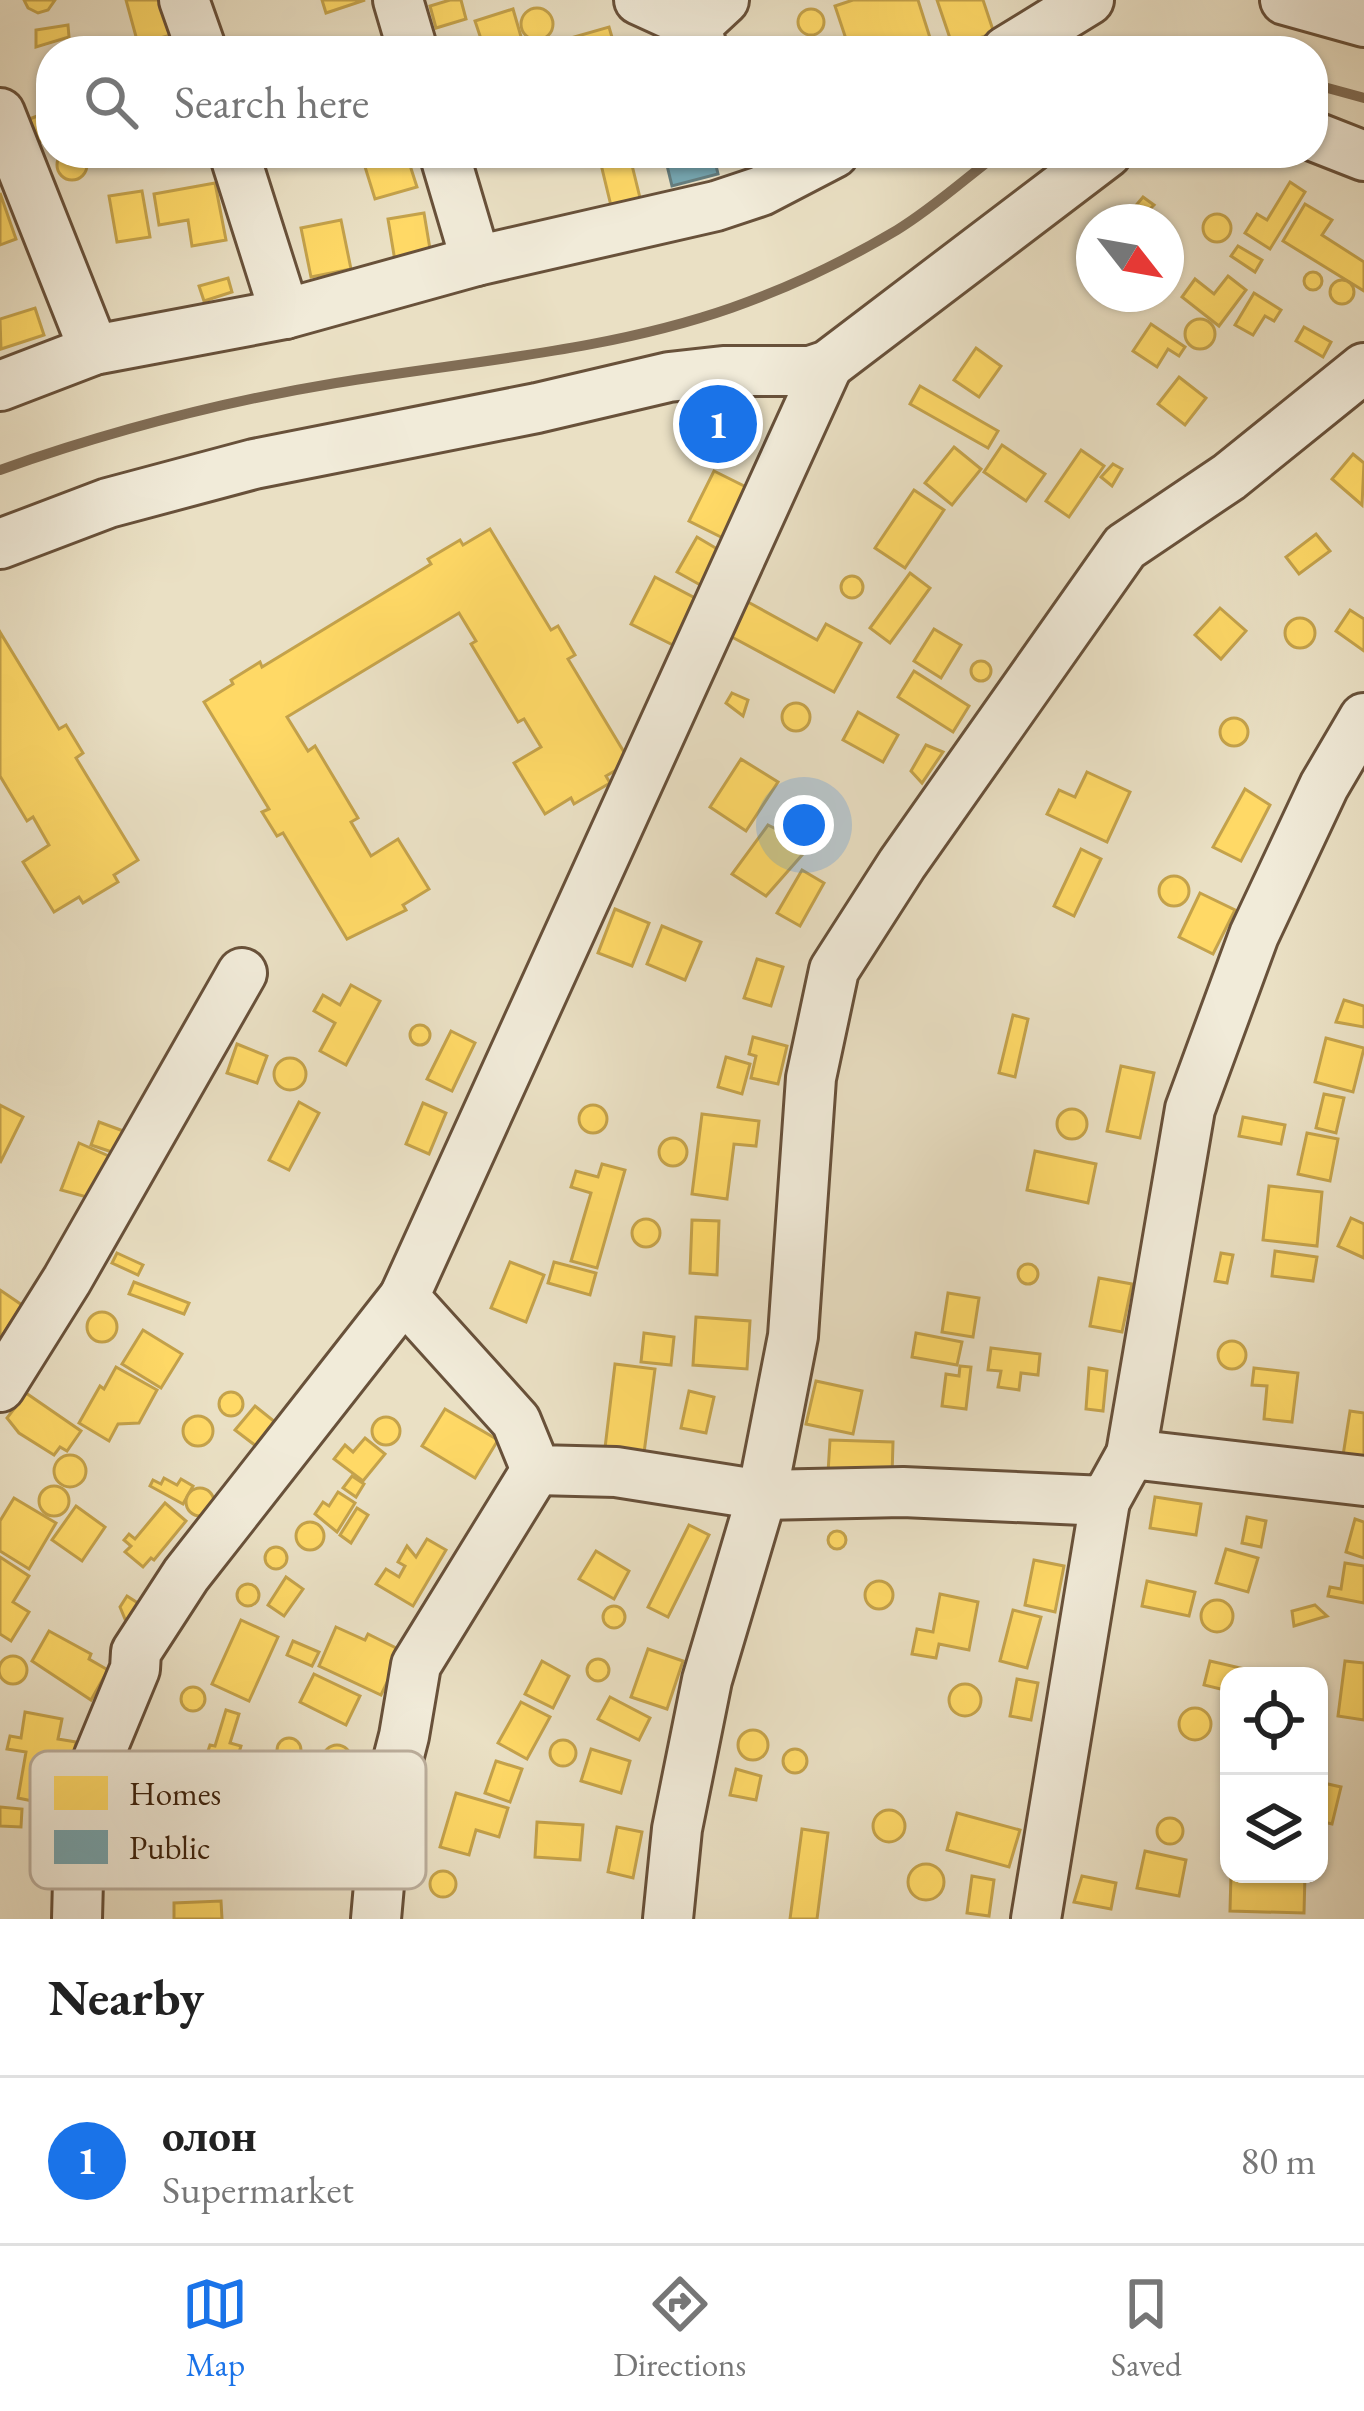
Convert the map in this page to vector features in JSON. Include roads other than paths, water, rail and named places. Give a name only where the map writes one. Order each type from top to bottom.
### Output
[{"type":"street","points":[[184,0],[197,36]]},
{"type":"street","points":[[398,0],[409,36]]},
{"type":"street","points":[[639,0],[708,26]]},
{"type":"street","points":[[1030,36],[1089,0]]},
{"type":"street","points":[[1285,0],[1364,22]]},
{"type":"street","points":[[0,113],[94,350]]},
{"type":"street","points":[[1328,142],[1364,156]]},
{"type":"street","points":[[239,168],[285,314]]},
{"type":"street","points":[[448,168],[476,261]]},
{"type":"street","points":[[0,544],[108,503],[254,464],[669,377],[723,371],[809,371],[828,364],[1087,168]]},
{"type":"street","points":[[0,386],[94,350],[285,314],[476,261],[716,206],[753,172]]},
{"type":"street","points":[[101,1751],[136,1669],[136,1652],[187,1575],[404,1297],[828,364]]},
{"type":"street","points":[[668,1919],[677,1829],[707,1680],[762,1495],[794,1336],[811,1078],[833,970],[1125,548],[1229,476],[1364,368]]},
{"type":"street","points":[[1036,1919],[1105,1501],[1131,1454],[1190,1108],[1254,935],[1324,786],[1364,718]]},
{"type":"street","points":[[0,1388],[68,1280],[242,973]]},
{"type":"street","points":[[404,1297],[516,1421],[536,1470]]},
{"type":"street","points":[[1131,1454],[1364,1481]]},
{"type":"street","points":[[536,1470],[616,1472],[762,1495],[903,1492],[1105,1501]]},
{"type":"street","points":[[400,1751],[416,1665],[536,1470]]},
{"type":"street","points":[[77,1919],[78,1889]]},
{"type":"street","points":[[376,1919],[379,1889]]},
{"type":"waterway","points":[[1328,88],[1364,98]]},
{"type":"waterway","points":[[0,470],[124,430],[250,399],[536,354],[683,323],[837,263],[923,212],[980,168]]},
{"type":"place","name":"олон","points":[[718,424]]}]
